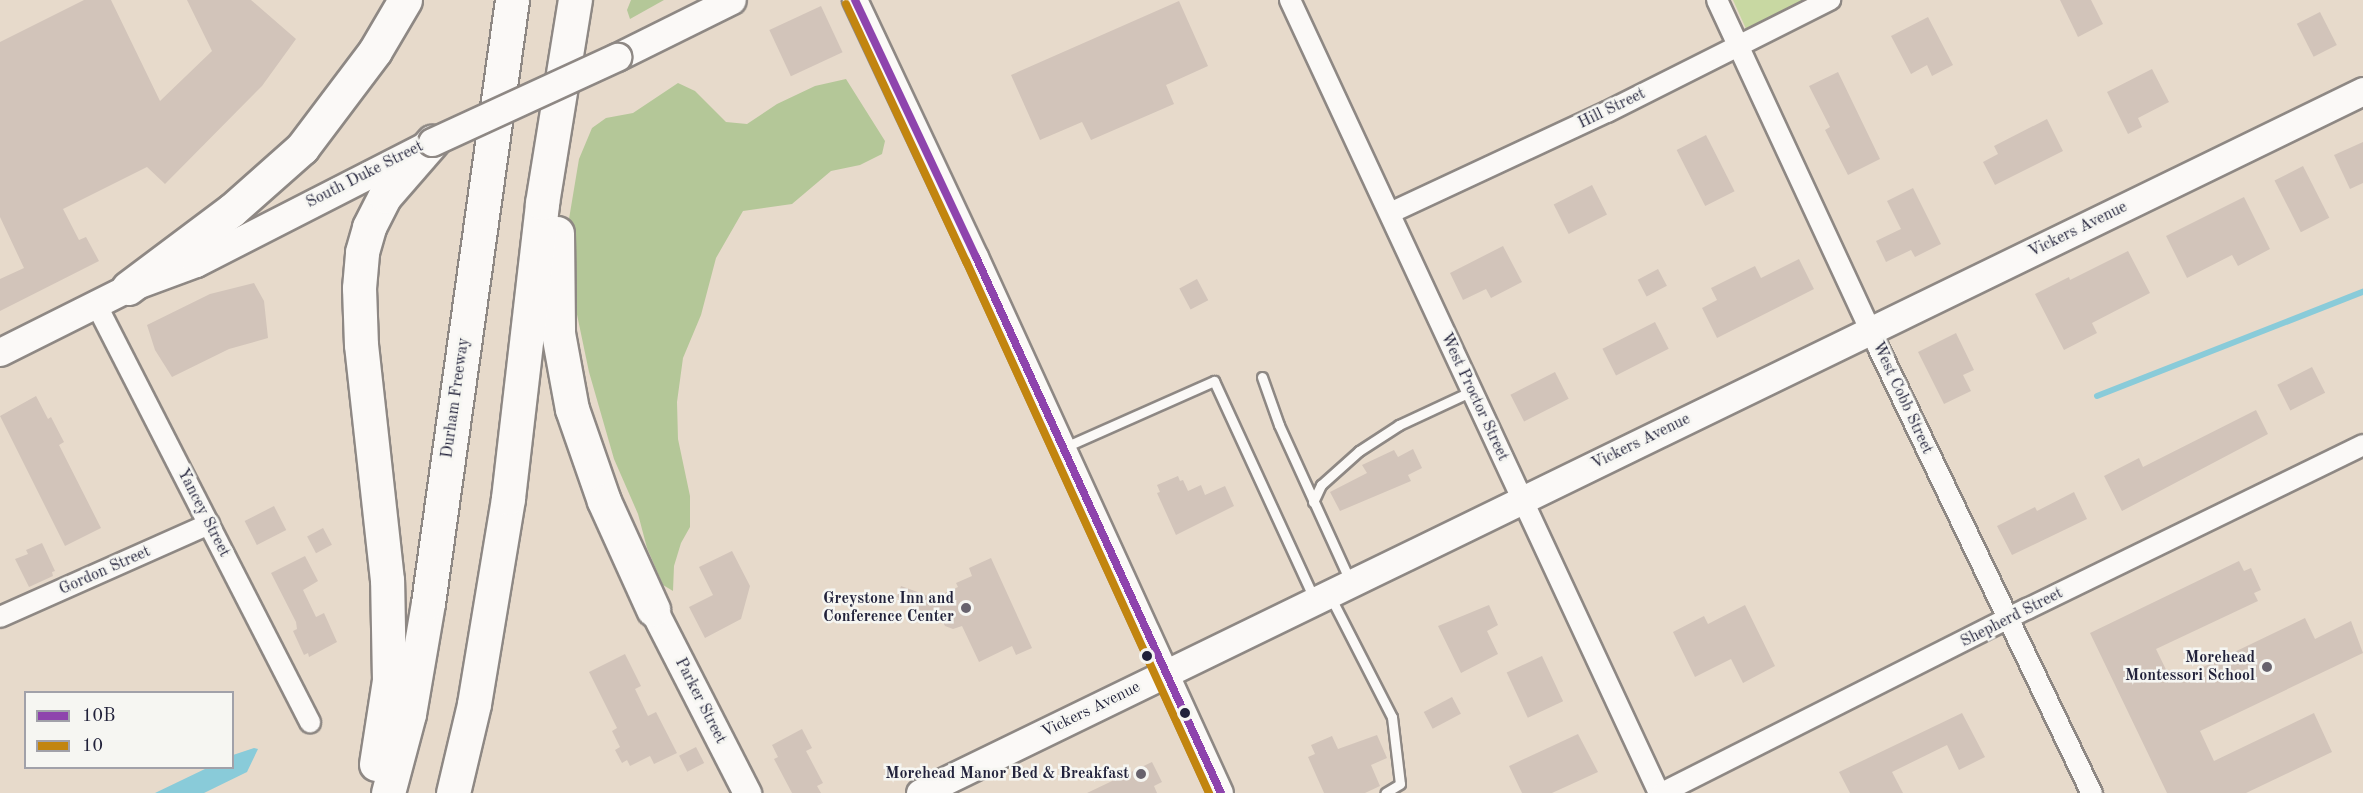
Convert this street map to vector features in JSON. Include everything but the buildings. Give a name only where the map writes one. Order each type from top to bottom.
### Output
[{"type":"highway","points":[[128,288],[249,196],[302,148],[339,102],[375,51],[405,0]]},
{"type":"highway","name":"Durham Freeway","points":[[388,793],[409,714],[428,603],[512,0]]},
{"type":"highway","points":[[575,2],[555,251],[558,333],[572,409],[587,455],[604,501],[653,609]]},
{"type":"highway","points":[[453,793],[480,672],[508,498],[542,203],[575,2]]},
{"type":"highway","points":[[370,793],[389,680],[387,580],[361,345],[359,288],[362,252],[369,227],[385,196],[432,142]]},
{"type":"main road","name":"South Duke Street","points":[[0,352],[128,288],[196,263],[432,142],[616,57],[732,0]]},
{"type":"main road","name":"Vickers Avenue","points":[[920,793],[2363,91]]},
{"type":"main road","name":"Parker Street","points":[[653,609],[747,793]]},
{"type":"street","points":[[855,0],[976,257],[1221,793]]},
{"type":"street","name":"West Proctor Street","points":[[1290,0],[1521,500],[1660,793]]},
{"type":"street","name":"West Cobb Street","points":[[1717,0],[1870,331],[2092,793]]},
{"type":"street","name":"Hill Street","points":[[1390,213],[1607,112],[1830,0]]},
{"type":"street","name":"Yancey Street","points":[[96,304],[310,722]]},
{"type":"street","name":"Shepherd Street","points":[[1660,793],[2363,445]]},
{"type":"street","name":"Gordon Street","points":[[0,617],[208,524]]},
{"type":"lane","points":[[1262,377],[1279,425],[1313,502],[1332,592]]},
{"type":"lane","points":[[1062,448],[1214,381],[1332,592],[1392,717],[1400,784],[1384,793]]},
{"type":"lane","points":[[1313,502],[1321,485],[1359,451],[1399,425],[1472,391]]},
{"type":"green space","points":[[631,0],[664,0],[630,19],[627,10]]},
{"type":"green space","points":[[1733,0],[1808,0],[1747,31]]},
{"type":"green space","points":[[846,79],[885,141],[882,154],[860,165],[831,171],[792,204],[743,211],[716,258],[701,315],[683,358],[677,402],[678,439],[690,496],[690,527],[681,543],[674,566],[673,591],[663,585],[647,548],[638,514],[614,459],[589,372],[575,305],[569,219],[579,159],[592,128],[606,118],[633,113],[678,83],[695,91],[726,122],[747,124],[777,104],[815,86]]},
{"type":"water","points":[[254,748],[258,749],[247,772],[204,793],[155,793],[205,769],[234,769],[234,755]]},
{"type":"waterway","points":[[2097,396],[2363,292]]},
{"type":"transit line","name":"10B","points":[[855,0],[976,257],[1221,793]]},
{"type":"transit line","name":"10","points":[[846,4],[1209,793]]},
{"type":"place","name":"Greystone Inn and Conference Center","points":[[966,608]]},
{"type":"place","name":"Morehead Montessori School","points":[[2267,667]]},
{"type":"place","name":"Morehead Manor Bed & Breakfast","points":[[1141,774]]}]
